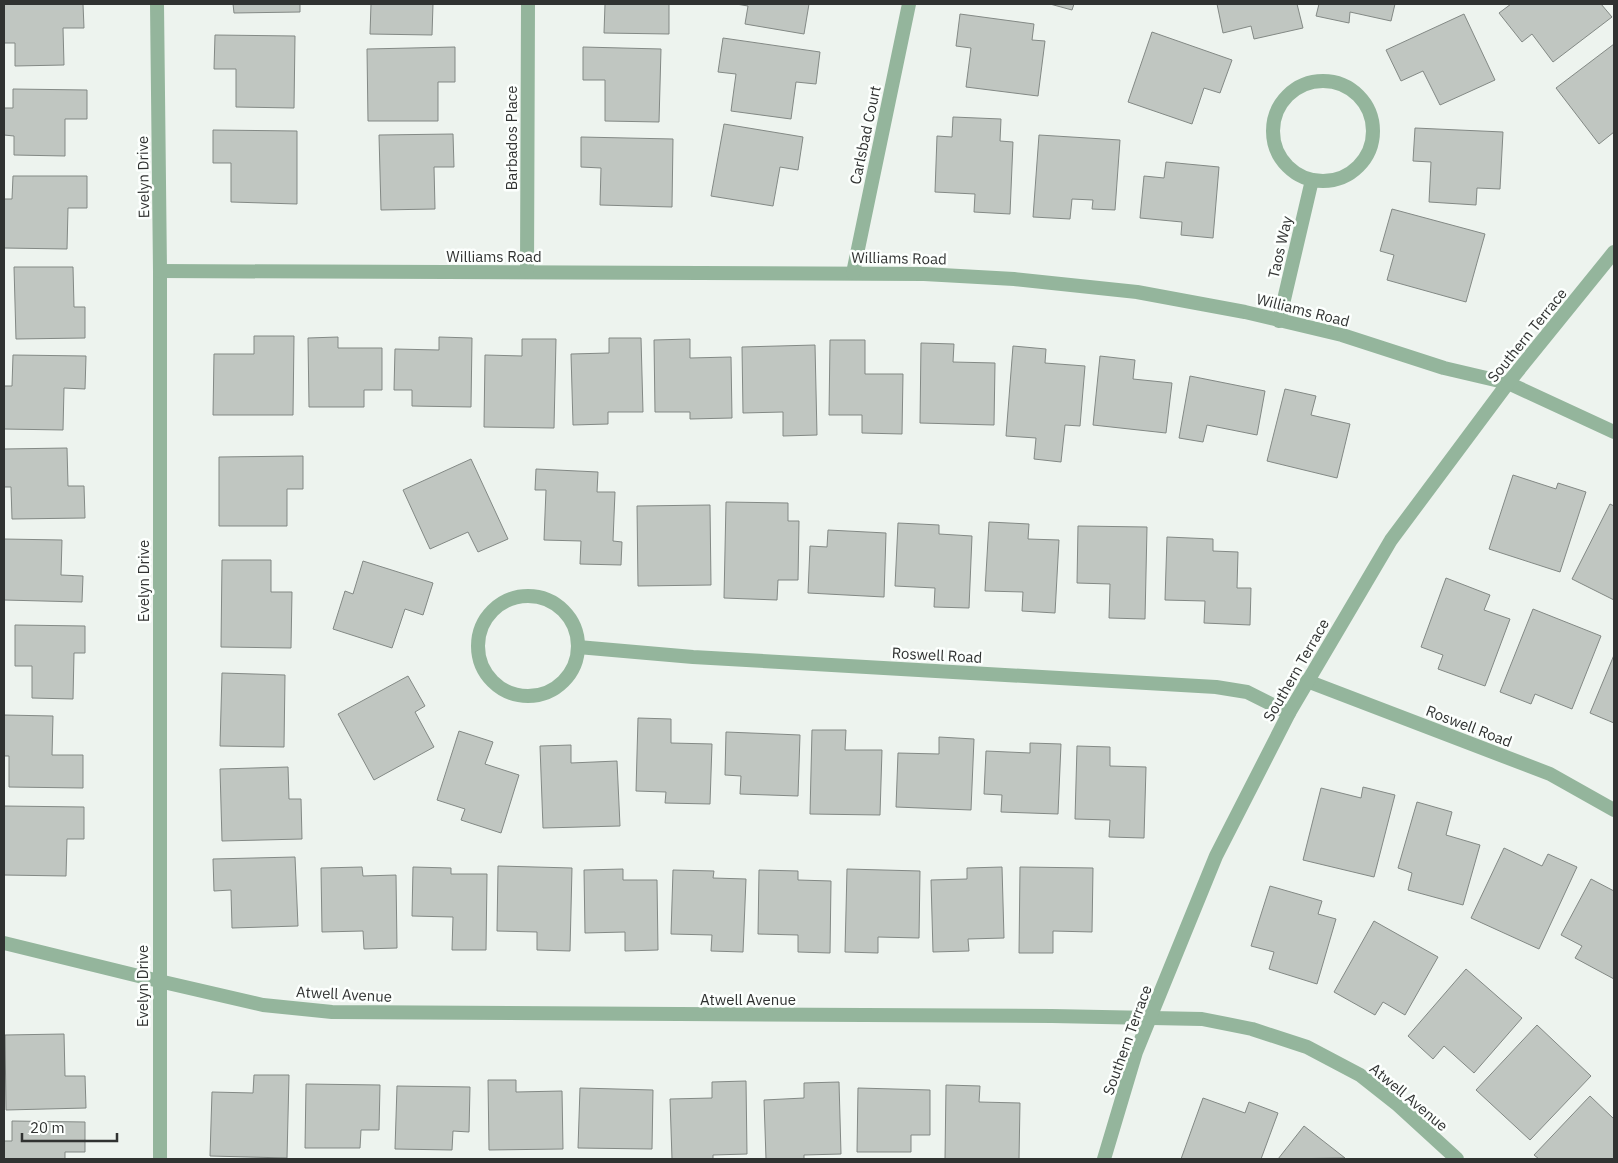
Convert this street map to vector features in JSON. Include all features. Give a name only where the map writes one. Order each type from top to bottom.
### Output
[{"type":"street","name":"Evelyn Drive","points":[[157,4],[160,271],[160,1159]]},
{"type":"street","name":"Barbados Place","points":[[527,272],[528,4]]},
{"type":"street","name":"Carlsbad Court","points":[[854,273],[909,4]]},
{"type":"street","points":[[1319,81],[1335,82],[1351,89],[1364,101],[1372,117],[1374,134],[1370,151],[1361,166],[1346,176],[1330,182],[1312,180],[1297,175],[1285,164],[1276,151],[1273,136],[1274,120],[1280,105],[1290,93],[1304,85],[1319,81]]},
{"type":"street","name":"Taos Way","points":[[1279,321],[1312,180]]},
{"type":"street","name":"Southern Terrace","points":[[1104,1159],[1136,1052],[1216,856],[1289,713],[1391,540],[1508,383],[1614,252]]},
{"type":"street","name":"Williams Road","points":[[160,271],[924,274],[1014,279],[1137,292],[1245,312],[1342,336],[1444,368],[1508,383],[1614,432]]},
{"type":"street","points":[[519,597],[537,597],[554,602],[567,614],[576,629],[578,646],[576,662],[569,676],[557,687],[543,694],[528,696],[512,694],[498,687],[486,676],[477,646],[480,629],[489,613],[503,602],[519,597]]},
{"type":"street","name":"Roswell Road","points":[[578,646],[731,659],[1216,687],[1247,692],[1289,713]]},
{"type":"street","name":"Roswell Road","points":[[1307,681],[1550,774],[1614,810]]},
{"type":"street","name":"Atwell Avenue","points":[[4,943],[263,1005],[332,1012],[1052,1016],[1202,1019],[1252,1029],[1307,1047],[1360,1075],[1398,1105],[1457,1159]]},
{"type":"building","points":[[4,4],[83,4],[84,28],[63,28],[64,65],[15,66],[15,43],[4,43]]},
{"type":"building","points":[[233,4],[300,4],[300,12],[234,13]]},
{"type":"building","points":[[371,4],[433,4],[432,35],[370,34]]},
{"type":"building","points":[[605,4],[669,4],[669,34],[604,33]]},
{"type":"building","points":[[736,4],[809,4],[804,34],[745,24],[748,6]]},
{"type":"building","points":[[1050,4],[1074,4],[1072,10]]},
{"type":"building","points":[[1217,4],[1297,4],[1303,28],[1254,39],[1251,26],[1223,33]]},
{"type":"building","points":[[1319,4],[1395,4],[1391,21],[1350,12],[1349,23],[1316,16]]},
{"type":"building","points":[[1511,4],[1601,4],[1612,17],[1553,62],[1532,34],[1522,42],[1499,13]]},
{"type":"building","points":[[960,14],[1034,24],[1032,40],[1045,41],[1038,96],[966,87],[971,48],[956,46]]},
{"type":"building","points":[[1464,14],[1495,80],[1440,105],[1423,71],[1401,81],[1386,50]]},
{"type":"building","points":[[1152,32],[1232,60],[1220,93],[1204,88],[1192,124],[1128,102]]},
{"type":"building","points":[[215,35],[295,36],[294,108],[236,107],[236,69],[214,69]]},
{"type":"building","points":[[723,38],[820,52],[816,84],[796,82],[791,119],[731,111],[736,74],[718,72]]},
{"type":"building","points":[[1614,44],[1614,132],[1599,144],[1556,88]]},
{"type":"building","points":[[455,47],[455,82],[438,82],[438,121],[368,121],[367,49]]},
{"type":"building","points":[[583,47],[661,49],[659,122],[605,121],[605,80],[583,80]]},
{"type":"building","points":[[13,89],[87,90],[87,119],[65,119],[65,156],[14,155],[14,136],[4,135],[4,108],[13,108]]},
{"type":"building","points":[[953,117],[1001,119],[1000,141],[1013,142],[1010,214],[974,212],[975,194],[935,192],[937,136],[952,137]]},
{"type":"building","points":[[724,124],[803,137],[798,170],[780,167],[773,206],[711,196]]},
{"type":"building","points":[[1415,128],[1503,132],[1500,189],[1477,188],[1476,205],[1429,202],[1431,162],[1413,161]]},
{"type":"building","points":[[213,130],[297,131],[297,204],[231,202],[231,163],[213,163]]},
{"type":"building","points":[[453,134],[454,167],[434,167],[435,209],[381,210],[379,135]]},
{"type":"building","points":[[1039,135],[1120,140],[1115,210],[1092,209],[1093,200],[1072,199],[1070,219],[1033,217]]},
{"type":"building","points":[[581,137],[673,139],[672,207],[600,205],[601,168],[581,167]]},
{"type":"building","points":[[1166,162],[1219,167],[1213,238],[1181,235],[1182,222],[1140,218],[1144,176],[1164,178]]},
{"type":"building","points":[[13,176],[87,176],[87,208],[68,208],[67,249],[4,248],[4,199],[12,199]]},
{"type":"building","points":[[1392,209],[1485,234],[1466,302],[1387,280],[1394,255],[1380,251]]},
{"type":"building","points":[[14,267],[73,267],[74,307],[85,307],[85,338],[16,339]]},
{"type":"building","points":[[254,336],[294,336],[293,415],[213,415],[214,354],[254,354]]},
{"type":"building","points":[[338,337],[338,348],[382,348],[382,390],[364,390],[364,407],[309,407],[308,338]]},
{"type":"building","points":[[439,337],[472,338],[471,407],[412,406],[412,390],[394,390],[395,349],[439,350]]},
{"type":"building","points":[[609,338],[641,338],[643,412],[608,412],[608,424],[573,425],[571,354],[609,353]]},
{"type":"building","points":[[522,339],[556,339],[554,428],[484,427],[485,355],[522,356]]},
{"type":"building","points":[[690,339],[690,358],[731,357],[732,418],[690,419],[690,412],[655,412],[654,340]]},
{"type":"building","points":[[830,340],[865,340],[865,374],[903,374],[902,434],[862,433],[862,415],[829,415]]},
{"type":"building","points":[[921,343],[954,344],[953,362],[995,363],[994,425],[920,423]]},
{"type":"building","points":[[815,345],[817,435],[783,436],[783,412],[743,413],[742,347]]},
{"type":"building","points":[[1013,346],[1046,349],[1045,363],[1085,366],[1080,426],[1065,425],[1061,462],[1034,459],[1036,438],[1006,436]]},
{"type":"building","points":[[13,355],[86,356],[85,389],[64,388],[63,430],[4,429],[4,386],[12,386]]},
{"type":"building","points":[[1100,356],[1135,360],[1133,379],[1172,383],[1166,433],[1093,425]]},
{"type":"building","points":[[1190,376],[1265,391],[1257,435],[1207,425],[1203,442],[1179,438]]},
{"type":"building","points":[[1285,389],[1316,396],[1311,415],[1350,424],[1337,478],[1267,461]]},
{"type":"building","points":[[67,448],[68,486],[84,486],[85,518],[12,519],[11,487],[4,487],[4,449]]},
{"type":"building","points":[[303,456],[303,489],[287,489],[287,526],[219,526],[219,457]]},
{"type":"building","points":[[471,459],[508,539],[478,552],[468,532],[430,549],[403,490]]},
{"type":"building","points":[[536,469],[598,472],[597,492],[615,492],[613,541],[622,542],[621,565],[580,564],[581,541],[544,540],[546,490],[535,490]]},
{"type":"building","points":[[1513,475],[1556,489],[1558,483],[1586,492],[1560,572],[1489,549]]},
{"type":"building","points":[[726,502],[788,503],[788,521],[799,521],[798,580],[778,580],[777,600],[724,598]]},
{"type":"building","points":[[1610,504],[1614,506],[1614,600],[1572,579]]},
{"type":"building","points":[[710,505],[711,585],[638,586],[637,506]]},
{"type":"building","points":[[989,522],[1029,524],[1028,539],[1059,540],[1055,613],[1022,611],[1023,592],[985,591]]},
{"type":"building","points":[[898,523],[939,525],[939,534],[972,536],[969,608],[934,607],[935,588],[895,586]]},
{"type":"building","points":[[1078,526],[1147,527],[1145,619],[1109,618],[1110,584],[1077,583]]},
{"type":"building","points":[[828,530],[886,533],[884,597],[808,593],[810,546],[827,547]]},
{"type":"building","points":[[1167,537],[1213,539],[1213,551],[1238,552],[1237,588],[1251,588],[1250,625],[1204,623],[1205,601],[1165,600]]},
{"type":"building","points":[[4,539],[62,540],[61,575],[83,576],[82,602],[4,600]]},
{"type":"building","points":[[222,560],[271,560],[271,592],[292,592],[291,648],[221,647]]},
{"type":"building","points":[[363,561],[433,583],[423,615],[405,609],[392,648],[333,629],[345,591],[353,594]]},
{"type":"building","points":[[1446,578],[1490,595],[1484,610],[1510,619],[1485,686],[1438,669],[1443,655],[1421,647]]},
{"type":"building","points":[[1533,609],[1601,636],[1572,709],[1535,694],[1531,704],[1500,692]]},
{"type":"building","points":[[15,625],[85,626],[85,653],[74,653],[73,699],[32,698],[32,666],[15,666]]},
{"type":"building","points":[[1614,655],[1614,723],[1590,713]]},
{"type":"building","points":[[222,673],[285,675],[284,747],[220,746]]},
{"type":"building","points":[[408,676],[425,706],[415,712],[434,747],[374,780],[338,714]]},
{"type":"building","points":[[4,715],[53,716],[52,755],[83,755],[83,788],[9,787],[9,756],[4,756]]},
{"type":"building","points":[[638,718],[671,719],[671,743],[712,744],[710,804],[665,803],[666,792],[636,791]]},
{"type":"building","points":[[812,730],[846,730],[845,750],[882,750],[880,815],[810,814]]},
{"type":"building","points":[[459,731],[493,742],[485,764],[519,775],[501,833],[461,820],[465,809],[437,800]]},
{"type":"building","points":[[726,732],[800,735],[798,796],[740,794],[741,776],[725,775]]},
{"type":"building","points":[[939,737],[974,739],[971,810],[896,807],[898,753],[939,754]]},
{"type":"building","points":[[1030,743],[1061,744],[1058,814],[1001,812],[1002,795],[984,794],[986,751],[1030,753]]},
{"type":"building","points":[[571,745],[571,763],[617,761],[620,826],[543,828],[540,746]]},
{"type":"building","points":[[1077,746],[1110,747],[1110,766],[1146,767],[1144,838],[1109,837],[1110,820],[1075,819]]},
{"type":"building","points":[[288,767],[289,799],[301,799],[302,839],[222,841],[220,769]]},
{"type":"building","points":[[1363,787],[1395,795],[1374,877],[1303,860],[1321,788],[1361,798]]},
{"type":"building","points":[[1417,802],[1452,812],[1446,835],[1480,845],[1463,905],[1408,890],[1412,873],[1398,868]]},
{"type":"building","points":[[4,806],[84,807],[84,839],[67,839],[66,876],[4,875]]},
{"type":"building","points":[[1504,848],[1542,866],[1548,854],[1577,867],[1539,949],[1471,918]]},
{"type":"building","points":[[295,857],[298,926],[232,928],[231,890],[214,891],[213,859]]},
{"type":"building","points":[[498,866],[572,868],[570,951],[537,950],[537,932],[497,931]]},
{"type":"building","points":[[362,867],[363,876],[396,875],[397,948],[364,949],[363,931],[322,932],[321,868]]},
{"type":"building","points":[[413,867],[451,868],[451,874],[487,874],[486,950],[452,950],[453,917],[412,916]]},
{"type":"building","points":[[1002,867],[1004,938],[968,939],[969,951],[933,952],[931,880],[967,879],[967,868]]},
{"type":"building","points":[[1020,867],[1093,868],[1092,932],[1053,931],[1053,953],[1019,953]]},
{"type":"building","points":[[623,869],[623,880],[657,880],[658,950],[625,951],[625,932],[585,933],[584,870]]},
{"type":"building","points":[[847,869],[920,871],[919,938],[878,937],[878,953],[845,952]]},
{"type":"building","points":[[673,870],[714,871],[713,878],[746,879],[743,952],[711,951],[712,935],[671,934]]},
{"type":"building","points":[[759,870],[798,871],[798,880],[831,881],[830,953],[798,952],[798,935],[758,934]]},
{"type":"building","points":[[1591,879],[1614,891],[1614,979],[1575,958],[1582,946],[1561,935]]},
{"type":"building","points":[[1270,886],[1322,901],[1318,914],[1336,919],[1317,984],[1269,969],[1274,952],[1251,946]]},
{"type":"building","points":[[1374,921],[1438,957],[1405,1015],[1383,1002],[1375,1015],[1334,992]]},
{"type":"building","points":[[1466,969],[1522,1018],[1474,1073],[1444,1046],[1433,1059],[1408,1036]]},
{"type":"building","points":[[1537,1025],[1591,1076],[1530,1140],[1476,1090]]},
{"type":"building","points":[[64,1034],[65,1076],[85,1076],[86,1108],[6,1110],[5,1035]]},
{"type":"building","points":[[254,1075],[289,1075],[287,1158],[210,1156],[212,1092],[253,1093]]},
{"type":"building","points":[[488,1080],[516,1080],[516,1092],[562,1091],[563,1149],[489,1150]]},
{"type":"building","points":[[746,1081],[747,1154],[713,1155],[713,1159],[672,1159],[670,1099],[712,1098],[712,1082]]},
{"type":"building","points":[[839,1082],[841,1154],[804,1155],[804,1159],[766,1159],[764,1100],[804,1098],[804,1083]]},
{"type":"building","points":[[306,1084],[380,1085],[379,1130],[361,1130],[360,1148],[305,1148]]},
{"type":"building","points":[[946,1085],[980,1086],[979,1102],[1020,1103],[1019,1159],[945,1159]]},
{"type":"building","points":[[397,1086],[470,1087],[469,1132],[453,1131],[452,1150],[395,1149]]},
{"type":"building","points":[[580,1088],[653,1090],[652,1149],[578,1148]]},
{"type":"building","points":[[858,1088],[930,1090],[930,1135],[911,1135],[911,1152],[857,1152]]},
{"type":"building","points":[[1590,1096],[1614,1119],[1614,1159],[1539,1159],[1534,1155]]},
{"type":"building","points":[[1203,1098],[1245,1113],[1249,1102],[1278,1113],[1261,1159],[1181,1159]]},
{"type":"building","points":[[12,1121],[85,1122],[85,1152],[65,1152],[65,1159],[4,1159],[4,1141],[12,1141]]},
{"type":"building","points":[[1304,1126],[1345,1158],[1278,1159]]}]
